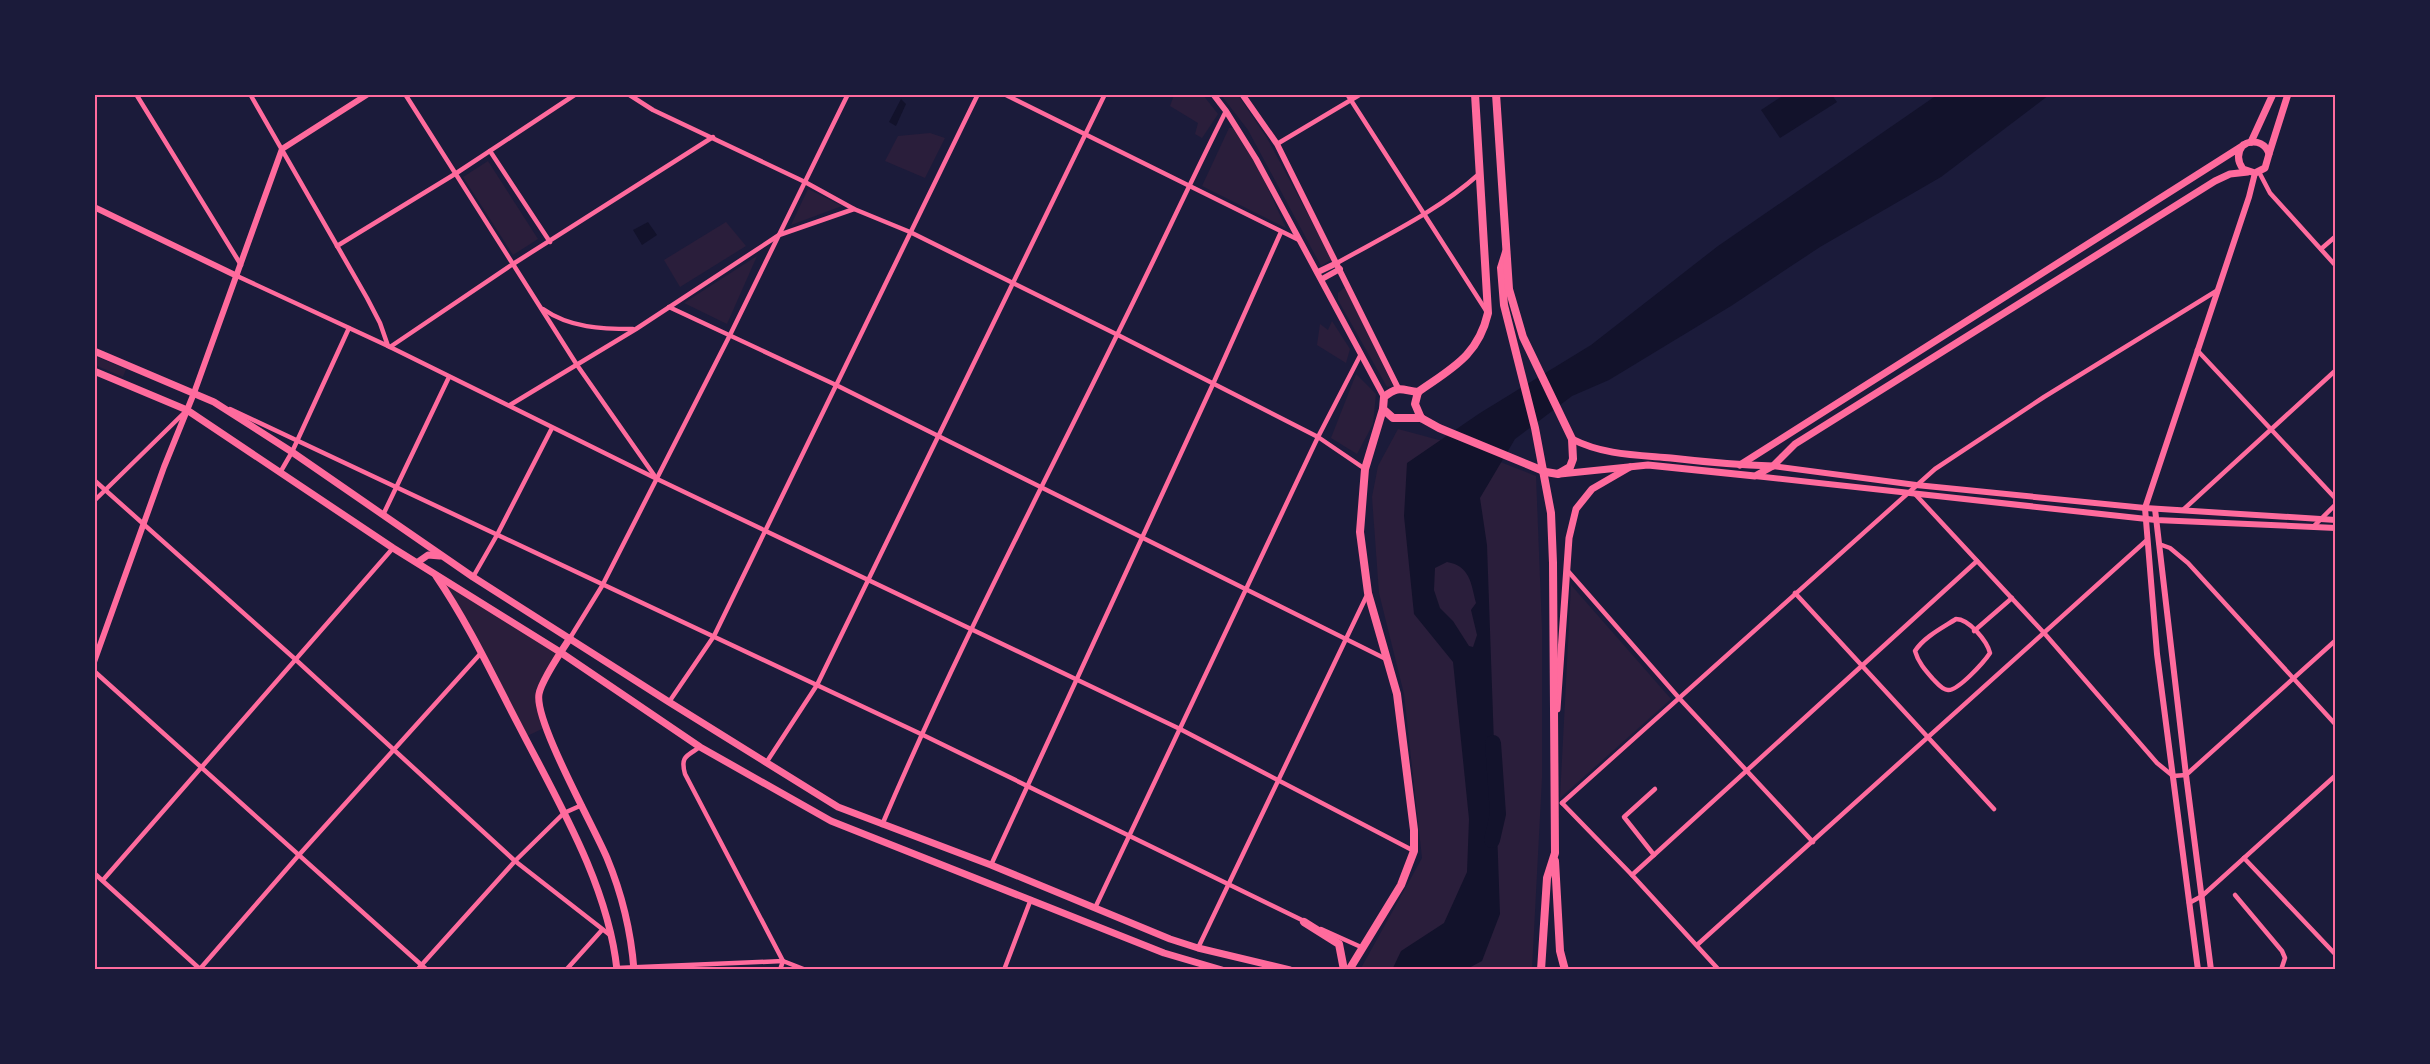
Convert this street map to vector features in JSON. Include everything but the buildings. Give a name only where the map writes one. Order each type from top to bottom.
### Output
[{"type":"main road","points":[[1420,418],[1415,404],[1418,392],[1462,360],[1474,347],[1483,334],[1488,313],[1475,94]]},
{"type":"main road","points":[[1496,94],[1509,289],[1523,337],[1572,439],[1574,459],[1570,466],[1558,474]]},
{"type":"main road","points":[[1740,465],[2252,141],[2273,94]]},
{"type":"main road","points":[[1383,409],[1393,418],[1420,418],[1546,472],[1558,474],[1632,465],[1698,468],[1755,476],[1773,465],[1795,444],[2221,177],[2254,172],[2269,162],[2269,154],[2288,94]]},
{"type":"main road","points":[[2252,141],[2263,144],[2269,154]]},
{"type":"main road","points":[[2243,146],[2238,160],[2240,165],[2254,172]]},
{"type":"main road","points":[[1506,252],[1501,268],[1504,305],[1535,428],[1551,513],[1554,760],[1558,804],[1555,853],[1560,951],[1565,969]]},
{"type":"main road","points":[[1983,310],[1989,321]]},
{"type":"main road","points":[[94,351],[214,402],[292,452],[473,577],[838,807],[991,865],[1170,939],[1198,948],[1290,969]]},
{"type":"main road","points":[[94,371],[187,410],[393,548],[560,652],[700,747],[831,821],[1164,953],[1222,969]]},
{"type":"main road","points":[[1347,969],[1401,885],[1414,850],[1414,830],[1397,694],[1368,592],[1360,532],[1365,469],[1383,409],[1384,396],[1398,388],[1418,392]]},
{"type":"main road","points":[[1572,439],[1586,446],[1617,454],[1740,465],[1773,465]]},
{"type":"main road","points":[[1554,760],[1569,537],[1576,509],[1592,489],[1632,465]]},
{"type":"main road","points":[[418,562],[428,555],[443,557]]},
{"type":"main road","points":[[434,573],[455,603],[564,813],[588,866],[612,937],[617,969]]},
{"type":"main road","points":[[570,638],[560,652],[539,694],[541,714],[608,860],[624,909],[634,968]]},
{"type":"main road","points":[[831,821],[838,807]]},
{"type":"main road","points":[[914,853],[918,838]]},
{"type":"main road","points":[[1541,969],[1547,878],[1555,853]]},
{"type":"main road","points":[[1304,922],[1339,944],[1347,969]]},
{"type":"main road","points":[[1164,953],[1170,939]]},
{"type":"street","points":[[136,94],[241,265]]},
{"type":"street","points":[[250,94],[380,323],[389,347]]},
{"type":"street","points":[[94,662],[282,149],[368,94]]},
{"type":"street","points":[[405,94],[576,365],[656,478]]},
{"type":"street","points":[[337,246],[455,174],[576,94]]},
{"type":"street","points":[[628,94],[653,110],[805,182],[854,209],[910,232],[1118,334],[1318,437],[1365,469]]},
{"type":"street","points":[[570,638],[602,586],[848,94]]},
{"type":"street","points":[[669,702],[714,636],[978,94]]},
{"type":"street","points":[[1004,94],[1299,240]]},
{"type":"street","points":[[766,763],[817,685],[1105,94]]},
{"type":"street","points":[[1213,94],[1256,159],[1384,396]]},
{"type":"street","points":[[1242,94],[1277,144],[1398,388]]},
{"type":"street","points":[[1347,94],[1488,313]]},
{"type":"street","points":[[1277,144],[1361,94]]},
{"type":"street","points":[[882,825],[970,628],[1118,334],[1226,111]]},
{"type":"street","points":[[389,347],[513,264],[712,137]]},
{"type":"street","points":[[490,151],[549,242]]},
{"type":"street","points":[[1320,276],[1425,213],[1465,186],[1481,172]]},
{"type":"street","points":[[2254,172],[2336,266]]},
{"type":"street","points":[[2198,969],[2158,665],[2145,508],[2249,197],[2254,172]]},
{"type":"street","points":[[94,207],[1180,729],[1414,850]]},
{"type":"street","points":[[510,405],[636,329],[779,235],[854,209]]},
{"type":"street","points":[[991,865],[1214,384],[1281,232]]},
{"type":"street","points":[[2321,249],[2336,236]]},
{"type":"street","points":[[1719,969],[1632,874],[1558,804],[1795,593],[1912,493],[1916,484],[1971,444],[2218,290]]},
{"type":"street","points":[[541,307],[553,316],[574,324],[592,328],[636,329]]},
{"type":"street","points":[[669,307],[836,385],[1388,660]]},
{"type":"street","points":[[280,471],[292,452],[349,328]]},
{"type":"street","points":[[2197,350],[2336,499]]},
{"type":"street","points":[[1095,908],[1318,437],[1361,354]]},
{"type":"street","points":[[2184,510],[2336,370]]},
{"type":"street","points":[[383,515],[448,377]]},
{"type":"street","points":[[214,402],[921,734],[1304,922],[1361,947]]},
{"type":"street","points":[[94,501],[187,410]]},
{"type":"street","points":[[473,577],[552,428]]},
{"type":"street","points":[[1773,465],[1916,484],[2145,508],[2336,520]]},
{"type":"street","points":[[1755,476],[2156,520],[2336,528]]},
{"type":"street","points":[[94,480],[295,659],[515,861],[612,937]]},
{"type":"street","points":[[1912,493],[2045,634],[2157,763],[2173,776],[2186,776],[2336,640]]},
{"type":"street","points":[[2313,527],[2336,504]]},
{"type":"street","points":[[2156,509],[2186,776],[2211,969]]},
{"type":"street","points":[[1697,945],[2147,540]]},
{"type":"street","points":[[2159,544],[2170,548],[2188,563],[2336,725]]},
{"type":"street","points":[[102,880],[393,548]]},
{"type":"street","points":[[1632,874],[1977,561]]},
{"type":"street","points":[[1567,570],[1679,698],[1813,842]]},
{"type":"street","points":[[1198,948],[1347,641],[1368,592]]},
{"type":"street","points":[[1795,593],[1994,809]]},
{"type":"street","points":[[1974,631],[2012,598]]},
{"type":"street","points":[[1956,619],[1965,621],[1974,631],[1988,647],[1990,653],[1983,663],[1953,689],[1941,688],[1918,660],[1915,651],[1931,635],[1956,619]]},
{"type":"street","points":[[94,873],[200,969],[393,749],[481,653]]},
{"type":"street","points":[[94,671],[420,967],[427,969]]},
{"type":"street","points":[[700,747],[684,759],[682,764],[685,774],[783,961],[780,969]]},
{"type":"street","points":[[2189,903],[2202,896],[2336,775]]},
{"type":"street","points":[[1654,855],[1624,817],[1655,789]]},
{"type":"street","points":[[420,967],[515,861],[564,813],[582,805]]},
{"type":"street","points":[[2244,858],[2336,955]]},
{"type":"street","points":[[2235,895],[2282,951],[2284,966],[2281,969]]},
{"type":"street","points":[[1004,969],[1031,899]]},
{"type":"street","points":[[566,969],[602,930]]},
{"type":"street","points":[[617,969],[783,961],[806,969]]},
{"type":"shaded area","points":[[1174,95],[1203,95],[1218,114],[1202,138],[1195,134],[1198,123],[1170,106]]},
{"type":"shaded area","points":[[1221,95],[1238,95],[1267,138],[1332,259],[1321,266],[1248,130]]},
{"type":"shaded area","points":[[1784,95],[1832,95],[1837,102],[1780,138],[1761,110]]},
{"type":"shaded area","points":[[1937,95],[2049,95],[1941,177],[1820,247],[1731,306],[1609,380],[1572,396],[1515,439],[1480,498],[1487,545],[1500,914],[1482,961],[1467,969],[1392,970],[1401,951],[1444,923],[1467,872],[1469,819],[1453,662],[1414,614],[1404,516],[1407,463],[1480,413],[1591,345],[1718,246]],"holes":[[[1447,562],[1465,571],[1473,589],[1476,603],[1471,610],[1477,635],[1473,647],[1469,646],[1453,621],[1440,608],[1434,590],[1435,568]]]},
{"type":"shaded area","points":[[901,99],[906,104],[896,126],[889,122]]},
{"type":"shaded area","points":[[1229,128],[1233,128],[1260,171],[1286,228],[1202,186]]},
{"type":"shaded area","points":[[930,133],[945,138],[925,178],[885,161],[898,136]]},
{"type":"shaded area","points":[[488,161],[538,239],[513,255],[463,177]]},
{"type":"shaded area","points":[[808,189],[842,206],[791,225]]},
{"type":"shaded area","points":[[648,222],[657,235],[642,245],[633,230]]},
{"type":"shaded area","points":[[726,222],[746,246],[680,287],[664,260]]},
{"type":"shaded area","points":[[757,256],[727,324],[684,303]]},
{"type":"shaded area","points":[[1347,288],[1393,386],[1387,387],[1338,300],[1338,293]]},
{"type":"shaded area","points":[[1332,321],[1350,349],[1346,363],[1317,345],[1320,324],[1328,330]]},
{"type":"shaded area","points":[[94,356],[126,369],[123,377],[95,365]]},
{"type":"shaded area","points":[[1356,374],[1376,394],[1373,424],[1357,454],[1331,438]]},
{"type":"shaded area","points":[[1398,429],[1454,444],[1536,476],[1542,629],[1542,778],[1532,969],[1360,970],[1422,858],[1404,694],[1379,593],[1372,497],[1378,466]]},
{"type":"shaded area","points":[[434,573],[560,652],[539,694],[546,727],[525,737]]},
{"type":"shaded area","points":[[1571,585],[1671,699],[1560,798]]},
{"type":"waterway","points":[[1492,840],[1498,814],[1493,743]]}]
